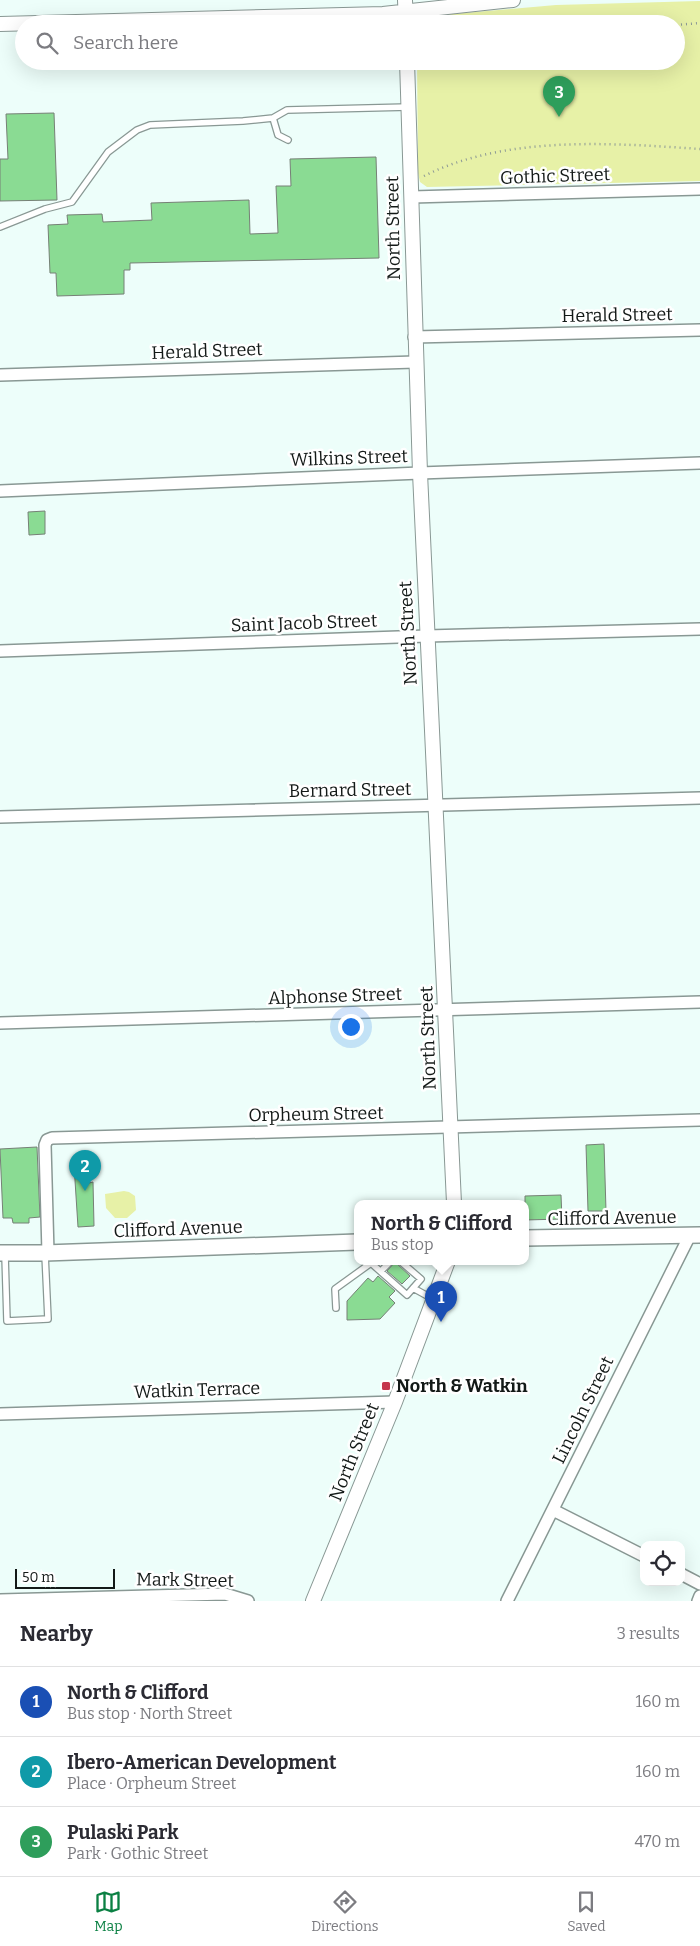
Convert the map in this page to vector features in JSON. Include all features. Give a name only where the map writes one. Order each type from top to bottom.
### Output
[{"type":"main road","name":"Clifford Avenue","points":[[529,1238],[695,1235]]},
{"type":"main road","name":"Clifford Avenue","points":[[2,1253],[354,1242]]},
{"type":"street","points":[[304,15],[406,12],[512,0]]},
{"type":"street","points":[[0,24],[15,24]]},
{"type":"street","name":"North Street","points":[[407,70],[412,197],[414,338],[454,1200]]},
{"type":"street","name":"Gothic Street","points":[[412,197],[700,189]]},
{"type":"street","name":"Herald Street","points":[[414,338],[700,330]]},
{"type":"street","name":"Herald Street","points":[[0,375],[415,362]]},
{"type":"street","name":"Wilkins Street","points":[[0,491],[700,463]]},
{"type":"street","name":"Saint Jacob Street","points":[[0,652],[427,636],[700,629]]},
{"type":"street","name":"Bernard Street","points":[[0,817],[700,798]]},
{"type":"street","name":"Alphonse Street","points":[[0,1023],[700,1002]]},
{"type":"street","name":"Orpheum Street","points":[[46,1253],[44,1144],[52,1138],[700,1120]]},
{"type":"street","name":"Lincoln Street","points":[[508,1601],[695,1235]]},
{"type":"street","name":"North Street","points":[[313,1601],[395,1402],[446,1265]]},
{"type":"street","name":"Watkin Terrace","points":[[0,1414],[395,1402]]},
{"type":"street","points":[[553,1510],[640,1554]]},
{"type":"street","points":[[685,1576],[700,1584]]},
{"type":"street","name":"Mark Street","points":[[0,1600],[225,1594],[248,1601]]},
{"type":"street","points":[[698,1601],[700,1596]]},
{"type":"lane","points":[[0,227],[45,209],[72,202],[108,152],[137,130],[150,125],[273,118],[288,110],[408,108]]},
{"type":"lane","points":[[273,118],[278,135],[288,140]]},
{"type":"lane","points":[[2,1253],[8,1320],[48,1319],[46,1253]]},
{"type":"lane","points":[[336,1308],[335,1289],[367,1265]]},
{"type":"lane","points":[[374,1265],[407,1295],[420,1279],[404,1265]]},
{"type":"lane","points":[[381,1271],[387,1265]]},
{"type":"lane","points":[[413,1288],[433,1299]]},
{"type":"path","points":[[685,24],[700,23]]},
{"type":"path","points":[[424,176],[470,158],[528,148],[600,145],[700,149]]},
{"type":"green space","points":[[700,1],[700,181],[427,187],[420,182],[418,173],[417,70],[685,70],[685,15],[441,15],[556,5]]},
{"type":"green space","points":[[124,1191],[135,1196],[136,1210],[127,1218],[115,1218],[106,1208],[105,1194]]},
{"type":"building","points":[[54,113],[57,200],[0,201],[0,159],[8,159],[6,114]]},
{"type":"building","points":[[376,157],[379,258],[130,263],[130,270],[124,270],[124,294],[57,296],[56,273],[50,273],[48,225],[68,224],[67,215],[102,214],[103,222],[152,220],[151,203],[249,200],[250,234],[278,233],[276,186],[291,186],[290,159]]},
{"type":"building","points":[[45,511],[45,534],[29,535],[28,512]]},
{"type":"building","points":[[604,1144],[606,1211],[588,1211],[586,1145]]},
{"type":"building","points":[[37,1147],[40,1217],[29,1218],[29,1223],[13,1223],[12,1218],[3,1218],[0,1149]]},
{"type":"building","points":[[87,1164],[89,1183],[93,1182],[94,1226],[78,1227],[74,1165]]},
{"type":"building","points":[[561,1195],[562,1219],[529,1220],[529,1200],[525,1200],[525,1196]]},
{"type":"building","points":[[392,1265],[398,1265],[410,1276],[402,1284],[387,1271]]},
{"type":"building","points":[[378,1276],[395,1291],[389,1297],[395,1303],[380,1319],[347,1320],[347,1301],[368,1278],[373,1282]]},
{"type":"place","name":"Pulaski Park","points":[[559,117]]},
{"type":"place","name":"Ibero-American Development","points":[[85,1191]]},
{"type":"place","name":"North & Clifford","points":[[441,1322]]},
{"type":"place","name":"North & Watkin","points":[[386,1386]]}]
